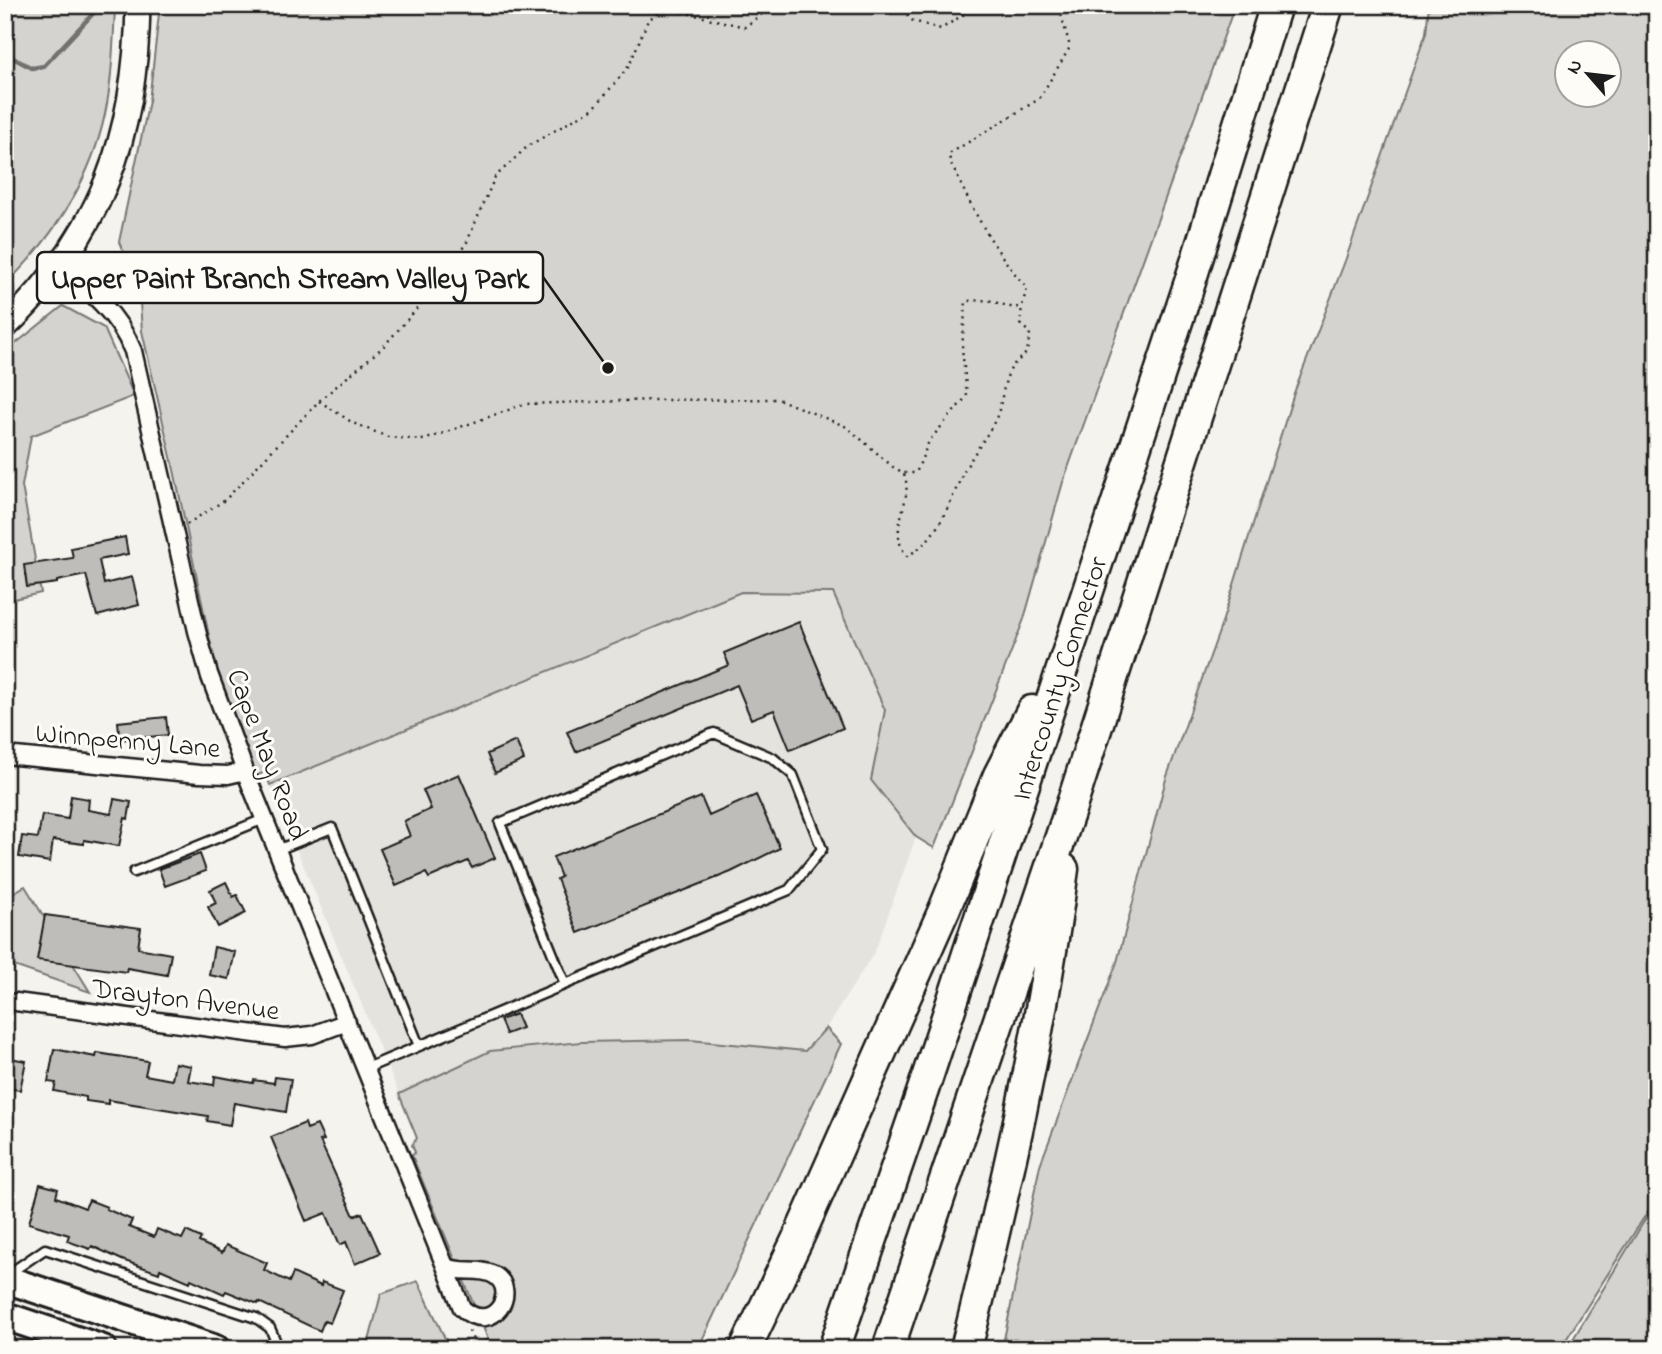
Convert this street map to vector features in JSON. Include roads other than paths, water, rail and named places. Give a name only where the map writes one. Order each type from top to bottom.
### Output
[{"type":"highway","name":"Intercounty Connector","points":[[834,1349],[1190,282],[1276,5]]},
{"type":"highway","name":"Intercounty Connector","points":[[888,1349],[1072,804],[1328,5]]},
{"type":"highway","points":[[745,1349],[800,1234],[944,910],[999,775],[1078,619]]},
{"type":"highway","points":[[966,1349],[1022,1105],[1047,977],[1072,804]]},
{"type":"main road","points":[[5,1278],[216,1349]]},
{"type":"main road","points":[[5,1292],[33,1299],[50,1293]]},
{"type":"main road","points":[[5,1316],[103,1349]]},
{"type":"street","points":[[5,327],[59,267],[90,219],[115,162],[132,82],[138,5]]},
{"type":"street","name":"Cape May Road","points":[[59,267],[102,302],[121,324],[128,337],[144,393],[205,663],[264,819],[447,1267]]},
{"type":"street","name":"Winnpenny Lane","points":[[5,755],[199,774],[228,775],[245,771]]},
{"type":"street","name":"Drayton Avenue","points":[[16,1002],[285,1038],[312,1035],[347,1022]]},
{"type":"lane","points":[[367,1068],[789,890],[822,849],[793,775],[773,758],[714,733],[500,823],[565,984]]},
{"type":"lane","points":[[134,872],[264,819]]},
{"type":"lane","points":[[277,850],[332,828],[419,1046]]},
{"type":"lane","points":[[5,1278],[45,1249],[256,1318],[271,1328],[279,1349]]},
{"type":"waterway","points":[[5,66],[11,57],[32,68],[44,66],[101,5]]},
{"type":"waterway","points":[[228,5],[234,5]]},
{"type":"place","name":"Upper Paint Branch Stream Valley Park","points":[[608,368]]}]
